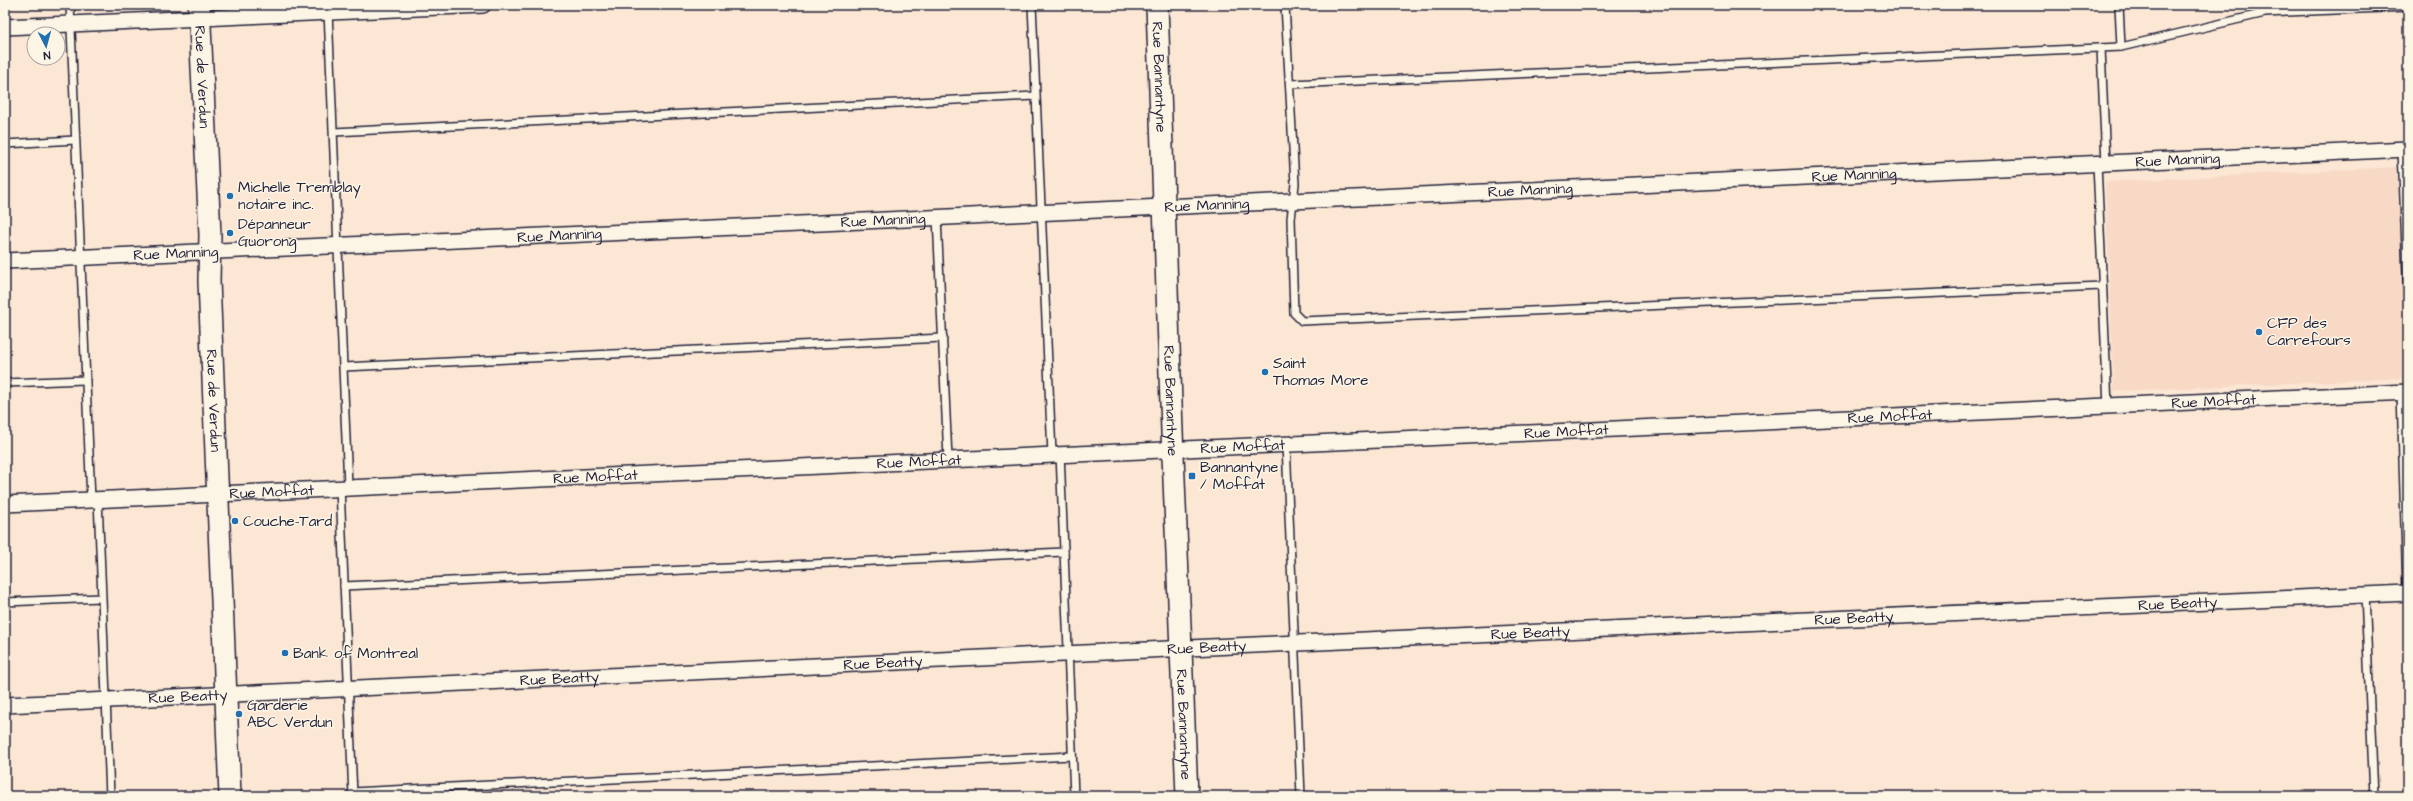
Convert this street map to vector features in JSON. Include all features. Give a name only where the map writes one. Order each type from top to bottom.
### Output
[{"type":"street","points":[[5,27],[71,24],[199,12],[483,5]]},
{"type":"street","name":"Rue Bannantyne","points":[[1157,5],[1172,448],[1187,796]]},
{"type":"street","name":"Rue de Verdun","points":[[199,12],[210,235],[209,251],[230,796]]},
{"type":"street","name":"Rue Manning","points":[[5,261],[2405,150]]},
{"type":"street","name":"Rue Moffat","points":[[5,504],[1056,453],[1286,444],[2404,392]]},
{"type":"street","name":"Rue Beatty","points":[[5,706],[1181,649],[2407,593]]},
{"type":"lane","points":[[70,5],[85,380],[101,598],[110,796]]},
{"type":"lane","points":[[1032,5],[1041,213],[1056,453],[1064,552],[1074,796]]},
{"type":"lane","points":[[1285,5],[1295,184],[1293,201],[1294,314],[1302,321],[2102,286]]},
{"type":"lane","points":[[2119,5],[2122,47]]},
{"type":"lane","points":[[1290,84],[2122,47],[2265,13],[2408,7]]},
{"type":"lane","points":[[328,9],[334,132],[337,246],[344,367],[344,586],[352,794],[1072,756]]},
{"type":"lane","points":[[2101,48],[2102,286],[2108,406]]},
{"type":"lane","points":[[334,132],[1035,96]]},
{"type":"lane","points":[[5,144],[75,140]]},
{"type":"lane","points":[[2405,150],[2408,299]]},
{"type":"lane","points":[[937,217],[948,459]]},
{"type":"lane","points":[[344,367],[943,338]]},
{"type":"lane","points":[[5,383],[85,380]]},
{"type":"lane","points":[[2404,392],[2407,593]]},
{"type":"lane","points":[[1286,444],[1301,796]]},
{"type":"lane","points":[[344,586],[1064,552]]},
{"type":"lane","points":[[2365,595],[2374,796]]},
{"type":"lane","points":[[5,602],[101,598]]},
{"type":"shaded area","points":[[2397,167],[2406,378],[2114,391],[2105,182]]},
{"type":"place","name":"Michelle Tremblay notaire inc.","points":[[230,196]]},
{"type":"place","name":"Dépanneur Guorong","points":[[230,233]]},
{"type":"place","name":"CFP des Carrefours","points":[[2259,332]]},
{"type":"place","name":"Saint Thomas More","points":[[1265,372]]},
{"type":"place","name":"Bannantyne / Moffat","points":[[1192,476]]},
{"type":"place","name":"Couche-Tard","points":[[235,521]]},
{"type":"place","name":"Bank of Montreal","points":[[285,653]]},
{"type":"place","name":"Garderie ABC Verdun","points":[[239,714]]}]
